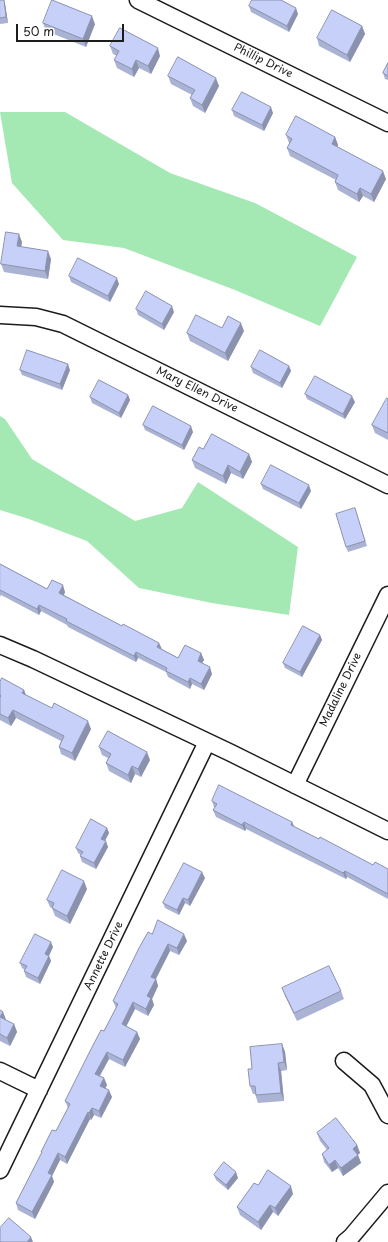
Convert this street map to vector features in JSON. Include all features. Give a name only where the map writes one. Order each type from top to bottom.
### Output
[{"type":"street","name":"Phillip Drive","points":[[138,0],[388,123]]},
{"type":"street","name":"Mary Ellen Drive","points":[[0,315],[36,317],[63,324],[388,485]]},
{"type":"street","name":"Madaline Drive","points":[[295,785],[388,595]]},
{"type":"street","points":[[0,645],[33,659],[207,742],[388,831]]},
{"type":"street","name":"Annette Drive","points":[[0,1170],[207,742]]},
{"type":"street","points":[[344,1061],[372,1085],[388,1114]]},
{"type":"street","points":[[0,1072],[39,1090]]},
{"type":"street","points":[[344,1242],[351,1237],[388,1193]]},
{"type":"green space","points":[[0,112],[65,112],[170,173],[255,203],[357,257],[320,326],[235,290],[124,248],[63,240],[12,183]]},
{"type":"green space","points":[[0,416],[5,419],[32,459],[135,521],[182,508],[198,482],[298,547],[289,615],[212,603],[139,588],[87,541],[29,519],[0,510]]},
{"type":"building","points":[[0,0],[4,0],[6,17],[0,18]]},
{"type":"building","points":[[52,0],[92,16],[83,39],[43,23]]},
{"type":"building","points":[[252,0],[281,0],[296,8],[287,26],[249,6]]},
{"type":"building","points":[[332,10],[362,26],[347,55],[317,38]]},
{"type":"building","points":[[120,28],[158,48],[148,66],[136,60],[132,69],[114,60],[119,51],[110,46]]},
{"type":"building","points":[[178,57],[216,78],[202,105],[190,98],[195,90],[168,76]]},
{"type":"building","points":[[388,63],[388,76],[383,73]]},
{"type":"building","points":[[242,92],[271,107],[262,125],[232,110]]},
{"type":"building","points":[[296,116],[335,137],[332,144],[383,171],[371,194],[360,188],[357,194],[335,182],[338,175],[287,148],[292,139],[286,135]]},
{"type":"building","points":[[6,232],[19,234],[17,246],[48,251],[45,271],[1,264]]},
{"type":"building","points":[[78,258],[117,278],[108,296],[69,276]]},
{"type":"building","points":[[146,291],[172,306],[162,324],[136,309]]},
{"type":"building","points":[[196,315],[222,328],[228,316],[241,323],[225,353],[187,333]]},
{"type":"building","points":[[27,350],[68,364],[60,384],[20,370]]},
{"type":"building","points":[[260,350],[289,366],[280,383],[251,367]]},
{"type":"building","points":[[315,376],[352,396],[343,414],[305,394]]},
{"type":"building","points":[[99,380],[128,395],[119,413],[90,397]]},
{"type":"building","points":[[387,398],[388,399],[388,433],[372,425]]},
{"type":"building","points":[[153,406],[191,426],[182,445],[143,425]]},
{"type":"building","points":[[212,434],[249,454],[240,472],[228,465],[223,476],[192,460],[199,447],[203,449]]},
{"type":"building","points":[[271,465],[309,485],[299,503],[261,484]]},
{"type":"building","points":[[355,508],[365,541],[346,547],[336,514]]},
{"type":"building","points":[[0,564],[47,589],[52,580],[63,585],[59,593],[122,626],[123,624],[159,643],[157,647],[178,658],[185,645],[201,653],[198,661],[210,667],[201,684],[190,678],[188,682],[166,671],[167,668],[136,652],[134,656],[66,621],[67,619],[39,605],[37,609],[0,590]]},
{"type":"building","points":[[303,626],[320,635],[300,672],[283,663]]},
{"type":"building","points":[[2,678],[24,690],[22,693],[52,708],[54,703],[88,721],[72,753],[59,747],[64,736],[13,710],[8,718],[0,714],[0,682]]},
{"type":"building","points":[[108,731],[147,752],[138,769],[132,766],[128,775],[106,763],[111,754],[99,747]]},
{"type":"building","points":[[219,785],[292,822],[291,825],[319,839],[320,837],[373,865],[375,862],[388,869],[388,894],[345,871],[343,873],[244,822],[242,825],[213,810],[217,804],[212,801]]},
{"type":"building","points":[[91,819],[107,828],[101,839],[106,841],[94,863],[80,856],[83,852],[76,848]]},
{"type":"building","points":[[184,863],[202,872],[188,900],[183,898],[177,910],[163,903]]},
{"type":"building","points":[[62,870],[84,881],[67,916],[52,908],[54,903],[47,900]]},
{"type":"building","points":[[158,920],[184,934],[177,948],[168,944],[151,977],[156,979],[147,996],[151,998],[146,1009],[133,1002],[122,1024],[137,1032],[123,1060],[107,1052],[95,1074],[104,1078],[100,1086],[109,1090],[99,1111],[92,1108],[89,1113],[88,1112],[65,1157],[58,1153],[48,1173],[52,1175],[32,1212],[16,1203],[52,1130],[56,1131],[70,1104],[65,1101],[101,1030],[104,1031],[118,1004],[113,1001],[139,948],[148,932],[152,934]]},
{"type":"building","points":[[35,934],[51,942],[45,954],[49,956],[38,978],[24,971],[27,966],[20,963]]},
{"type":"building","points":[[329,966],[341,991],[294,1013],[282,988]]},
{"type":"building","points":[[0,1010],[3,1012],[0,1017]]},
{"type":"building","points":[[0,1017],[14,1024],[7,1038],[0,1034]]},
{"type":"building","points":[[282,1044],[284,1062],[278,1063],[281,1093],[256,1095],[255,1086],[250,1086],[248,1069],[252,1069],[250,1047]]},
{"type":"building","points":[[336,1118],[357,1145],[353,1149],[358,1155],[341,1168],[335,1160],[329,1165],[322,1154],[329,1148],[317,1133]]},
{"type":"building","points":[[224,1162],[236,1172],[226,1185],[214,1175]]},
{"type":"building","points":[[268,1170],[291,1186],[275,1208],[270,1205],[258,1222],[237,1207],[254,1183],[258,1185]]},
{"type":"building","points":[[9,1218],[31,1237],[27,1242],[0,1242],[0,1228]]}]
